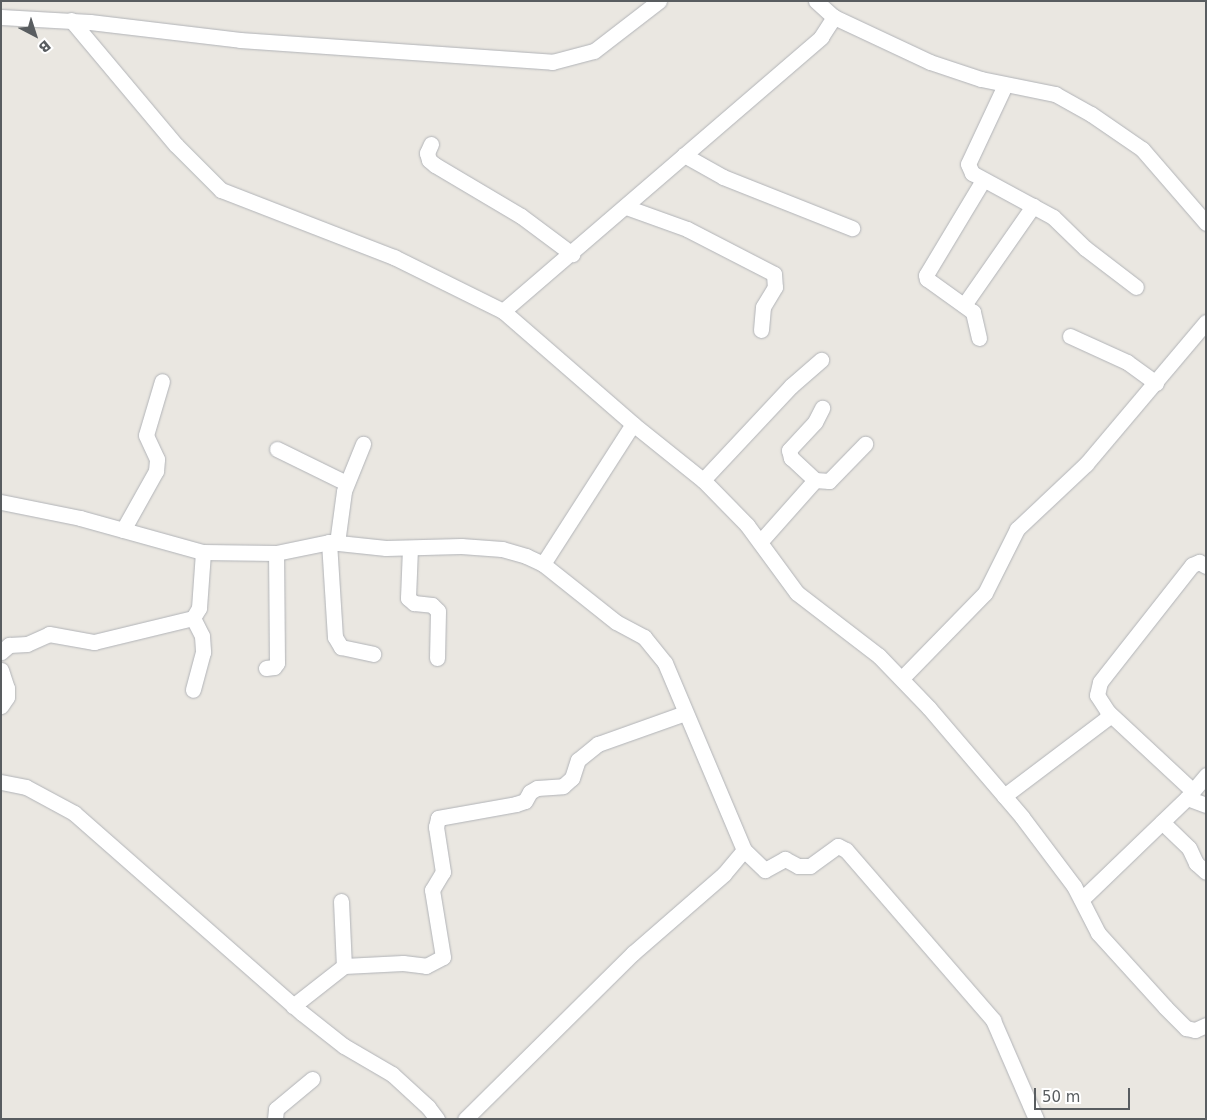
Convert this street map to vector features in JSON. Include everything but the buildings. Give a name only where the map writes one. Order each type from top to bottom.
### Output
[{"type":"street","points":[[1,17],[71,20],[240,40],[552,62],[594,51],[659,1]]},
{"type":"street","points":[[816,1],[834,17],[930,62],[1005,85],[1055,94],[1121,131],[1142,149],[1206,223]]},
{"type":"street","points":[[503,310],[572,254],[684,154],[821,37],[834,17]]},
{"type":"street","points":[[71,20],[176,145],[221,190],[394,257],[503,310],[633,424],[703,480],[760,542],[797,593],[903,677],[1004,796],[1083,898],[1098,934],[1165,1007],[1186,1028],[1195,1030],[1206,1025]]},
{"type":"street","points":[[1005,85],[968,164],[972,173],[1034,206],[1063,225],[1085,248],[1136,287]]},
{"type":"street","points":[[431,144],[427,153],[428,160],[521,216],[572,254]]},
{"type":"street","points":[[684,154],[723,177],[852,228]]},
{"type":"street","points":[[979,338],[973,312],[927,279],[926,275],[983,180]]},
{"type":"street","points":[[964,305],[1034,206]]},
{"type":"street","points":[[626,207],[686,229],[774,274],[775,287],[763,307],[761,330]]},
{"type":"street","points":[[903,677],[985,593],[1007,543],[1017,529],[1086,464],[1206,322]]},
{"type":"street","points":[[1070,336],[1127,362],[1156,383]]},
{"type":"street","points":[[703,480],[791,386],[821,360]]},
{"type":"street","points":[[124,530],[156,471],[157,459],[146,435],[162,382]]},
{"type":"street","points":[[822,408],[815,422],[789,450],[792,458],[815,480],[829,481],[865,444]]},
{"type":"street","points":[[543,564],[633,424]]},
{"type":"street","points":[[363,444],[346,484],[333,543],[335,637],[341,647],[373,654]]},
{"type":"street","points":[[277,450],[346,484]]},
{"type":"street","points":[[760,542],[815,480]]},
{"type":"street","points":[[1,502],[124,530],[203,552],[276,553],[333,543],[410,548],[461,546],[502,549],[543,564],[616,622],[633,629],[657,651],[744,850],[765,870],[785,859],[798,866],[810,866],[838,846],[846,850],[993,1020],[1036,1119]]},
{"type":"street","points":[[410,548],[408,598],[414,603],[432,605],[438,611],[437,658]]},
{"type":"street","points":[[1,652],[9,645],[27,644],[49,634],[94,642],[193,618],[199,608],[203,552]]},
{"type":"street","points":[[266,668],[274,667],[276,663],[276,553]]},
{"type":"street","points":[[1206,566],[1199,562],[1192,565],[1100,682],[1097,695],[1108,712],[1190,795],[1206,805]]},
{"type":"street","points":[[193,618],[202,636],[203,652],[193,690]]},
{"type":"street","points":[[1,670],[7,688],[7,697],[1,706]]},
{"type":"street","points":[[1004,796],[1099,727],[1108,712]]},
{"type":"street","points":[[293,1006],[344,966],[403,963],[426,966],[443,957],[432,890],[443,872],[436,827],[438,818],[516,804],[525,801],[530,792],[537,788],[563,786],[572,778],[578,760],[598,744],[685,713]]},
{"type":"street","points":[[1083,898],[1190,795],[1206,775]]},
{"type":"street","points":[[1,782],[33,790],[74,813],[293,1006],[344,1046],[392,1074],[428,1107],[436,1119]]},
{"type":"street","points":[[1162,822],[1189,848],[1196,863],[1206,872]]},
{"type":"street","points":[[465,1119],[633,954],[724,874],[744,850]]},
{"type":"street","points":[[341,901],[344,966]]},
{"type":"street","points":[[275,1119],[276,1109],[312,1078]]}]
